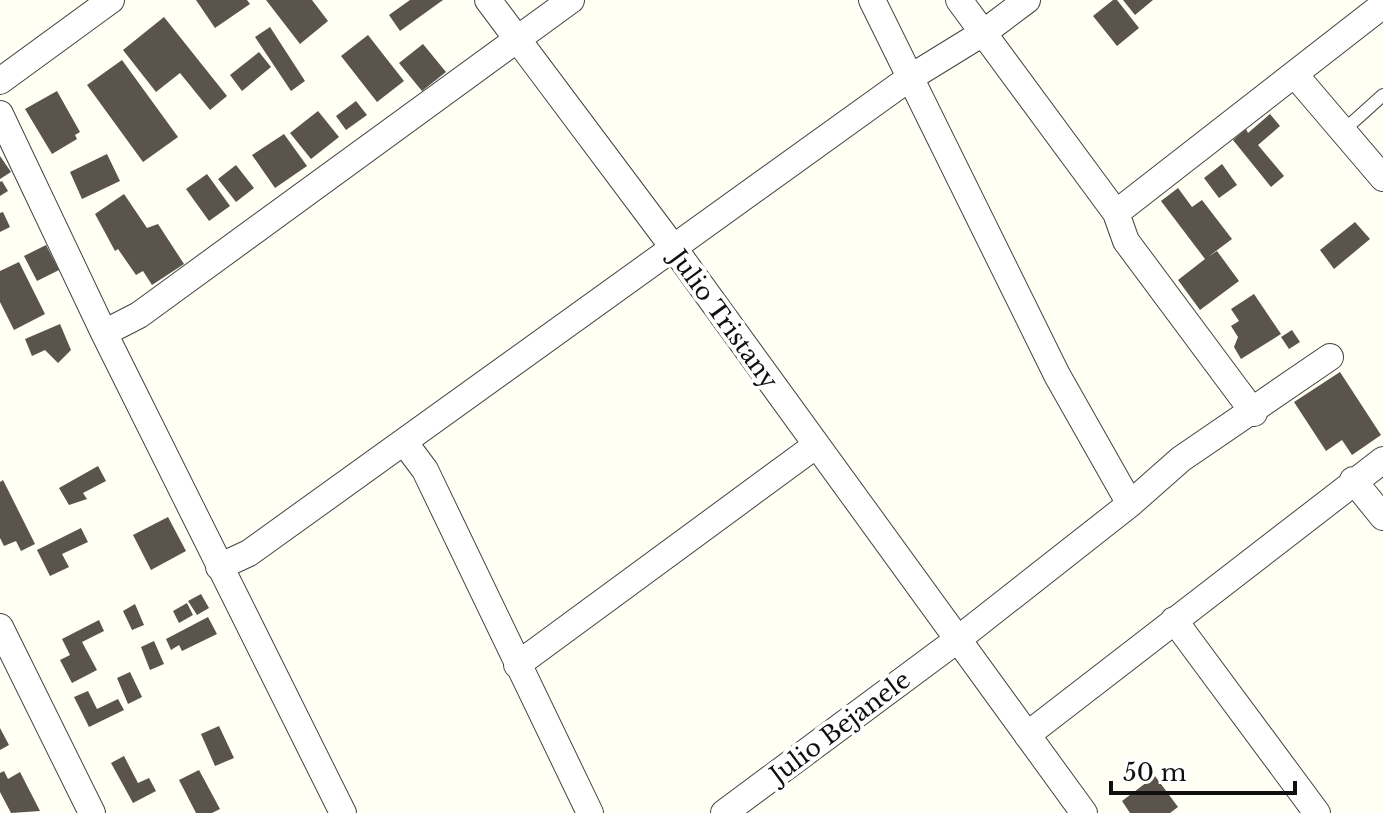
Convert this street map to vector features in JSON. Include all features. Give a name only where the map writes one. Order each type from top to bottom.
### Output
[{"type":"street","points":[[0,81],[111,0]]},
{"type":"street","name":"Julio Tristany","points":[[488,0],[673,247],[1084,813]]},
{"type":"street","points":[[104,333],[139,315],[571,0]]},
{"type":"street","points":[[872,0],[908,79],[1057,375],[1130,504]]},
{"type":"street","points":[[959,0],[986,31],[1116,213],[1126,241],[1254,413]]},
{"type":"street","points":[[219,567],[249,553],[908,79],[986,31],[1027,0]]},
{"type":"street","points":[[1116,213],[1296,76],[1383,5]]},
{"type":"street","points":[[1296,76],[1383,178]]},
{"type":"street","points":[[0,114],[104,333],[343,813]]},
{"type":"street","name":"Julio Bejanele","points":[[735,810],[1130,504],[1181,459],[1254,413],[1330,357]]},
{"type":"street","points":[[404,442],[425,470],[590,813]]},
{"type":"street","points":[[517,665],[815,446]]},
{"type":"street","points":[[1027,735],[1353,480],[1383,460]]},
{"type":"street","points":[[1353,480],[1383,517]]},
{"type":"street","points":[[1174,620],[1317,813]]},
{"type":"street","points":[[0,627],[92,813]]},
{"type":"lane","points":[[1343,131],[1383,95]]},
{"type":"building","points":[[196,0],[247,0],[250,4],[215,28]]},
{"type":"building","points":[[266,0],[312,0],[328,21],[300,44]]},
{"type":"building","points":[[410,0],[443,0],[400,31],[389,15]]},
{"type":"building","points":[[1117,0],[1139,28],[1117,46],[1093,16]]},
{"type":"building","points":[[1123,0],[1153,0],[1135,15]]},
{"type":"building","points":[[164,17],[227,96],[210,110],[180,73],[156,92],[123,50]]},
{"type":"building","points":[[270,27],[305,81],[291,91],[255,37]]},
{"type":"building","points":[[368,35],[404,81],[377,102],[341,56]]},
{"type":"building","points":[[423,44],[446,72],[422,91],[399,63]]},
{"type":"building","points":[[259,52],[271,67],[242,91],[230,75]]},
{"type":"building","points":[[122,60],[178,137],[143,162],[87,85]]},
{"type":"building","points":[[57,91],[80,132],[75,135],[77,139],[52,154],[25,109]]},
{"type":"building","points":[[356,101],[367,115],[346,130],[336,116]]},
{"type":"building","points":[[318,111],[339,137],[311,159],[290,133]]},
{"type":"building","points":[[1270,114],[1280,126],[1258,145],[1284,176],[1271,187],[1233,140],[1246,129],[1248,133]]},
{"type":"building","points":[[284,134],[307,166],[275,188],[252,155]]},
{"type":"building","points":[[107,154],[120,181],[82,199],[70,172]]},
{"type":"building","points":[[0,156],[11,172],[0,179]]},
{"type":"building","points":[[1222,164],[1237,185],[1219,198],[1204,178]]},
{"type":"building","points":[[236,165],[254,188],[236,202],[218,179]]},
{"type":"building","points":[[207,174],[230,206],[209,221],[186,189]]},
{"type":"building","points":[[0,182],[8,191],[0,196]]},
{"type":"building","points":[[1178,188],[1192,207],[1202,200],[1232,239],[1208,257],[1217,251],[1239,281],[1200,310],[1178,280],[1205,259],[1161,201]]},
{"type":"building","points":[[124,194],[147,228],[158,224],[184,264],[152,285],[143,271],[136,275],[118,249],[115,251],[95,214]]},
{"type":"building","points":[[3,212],[10,227],[0,232],[0,213]]},
{"type":"building","points":[[1355,222],[1370,239],[1334,269],[1320,250]]},
{"type":"building","points":[[46,245],[59,270],[37,281],[24,256]]},
{"type":"building","points":[[19,262],[45,314],[14,330],[0,302],[0,271]]},
{"type":"building","points":[[1254,294],[1281,334],[1241,359],[1234,347],[1238,337],[1231,326],[1239,321],[1231,309]]},
{"type":"building","points":[[60,324],[71,350],[58,363],[45,350],[32,356],[25,339]]},
{"type":"building","points":[[1292,330],[1300,342],[1289,349],[1281,337]]},
{"type":"building","points":[[1340,372],[1381,435],[1352,455],[1342,440],[1326,451],[1294,402]]},
{"type":"building","points":[[98,466],[106,481],[83,493],[87,499],[69,505],[59,488]]},
{"type":"building","points":[[3,480],[35,544],[21,551],[16,541],[4,546],[0,538],[0,482]]},
{"type":"building","points":[[168,517],[186,551],[151,570],[133,535]]},
{"type":"building","points":[[81,528],[88,542],[62,554],[69,567],[50,576],[37,550]]},
{"type":"building","points":[[201,594],[209,608],[197,615],[188,601]]},
{"type":"building","points":[[187,603],[193,615],[179,623],[173,611]]},
{"type":"building","points":[[135,604],[144,625],[132,630],[123,611]]},
{"type":"building","points":[[208,617],[217,634],[182,651],[179,645],[171,650],[166,639]]},
{"type":"building","points":[[99,620],[104,631],[82,642],[97,670],[72,683],[60,660],[70,655],[62,639]]},
{"type":"building","points":[[154,641],[164,664],[150,670],[141,647]]},
{"type":"building","points":[[130,672],[142,697],[128,704],[117,678]]},
{"type":"building","points":[[88,691],[97,709],[118,699],[124,710],[89,727],[74,697]]},
{"type":"building","points":[[219,726],[234,758],[215,766],[201,734]]},
{"type":"building","points":[[0,728],[9,745],[0,750]]},
{"type":"building","points":[[124,756],[138,783],[149,778],[156,791],[133,803],[111,763]]},
{"type":"building","points":[[199,770],[220,809],[212,813],[196,813],[179,780]]},
{"type":"building","points":[[4,771],[8,779],[20,772],[40,811],[11,813],[0,792],[0,773]]},
{"type":"building","points":[[1155,776],[1178,807],[1170,813],[1130,813],[1122,801]]}]
